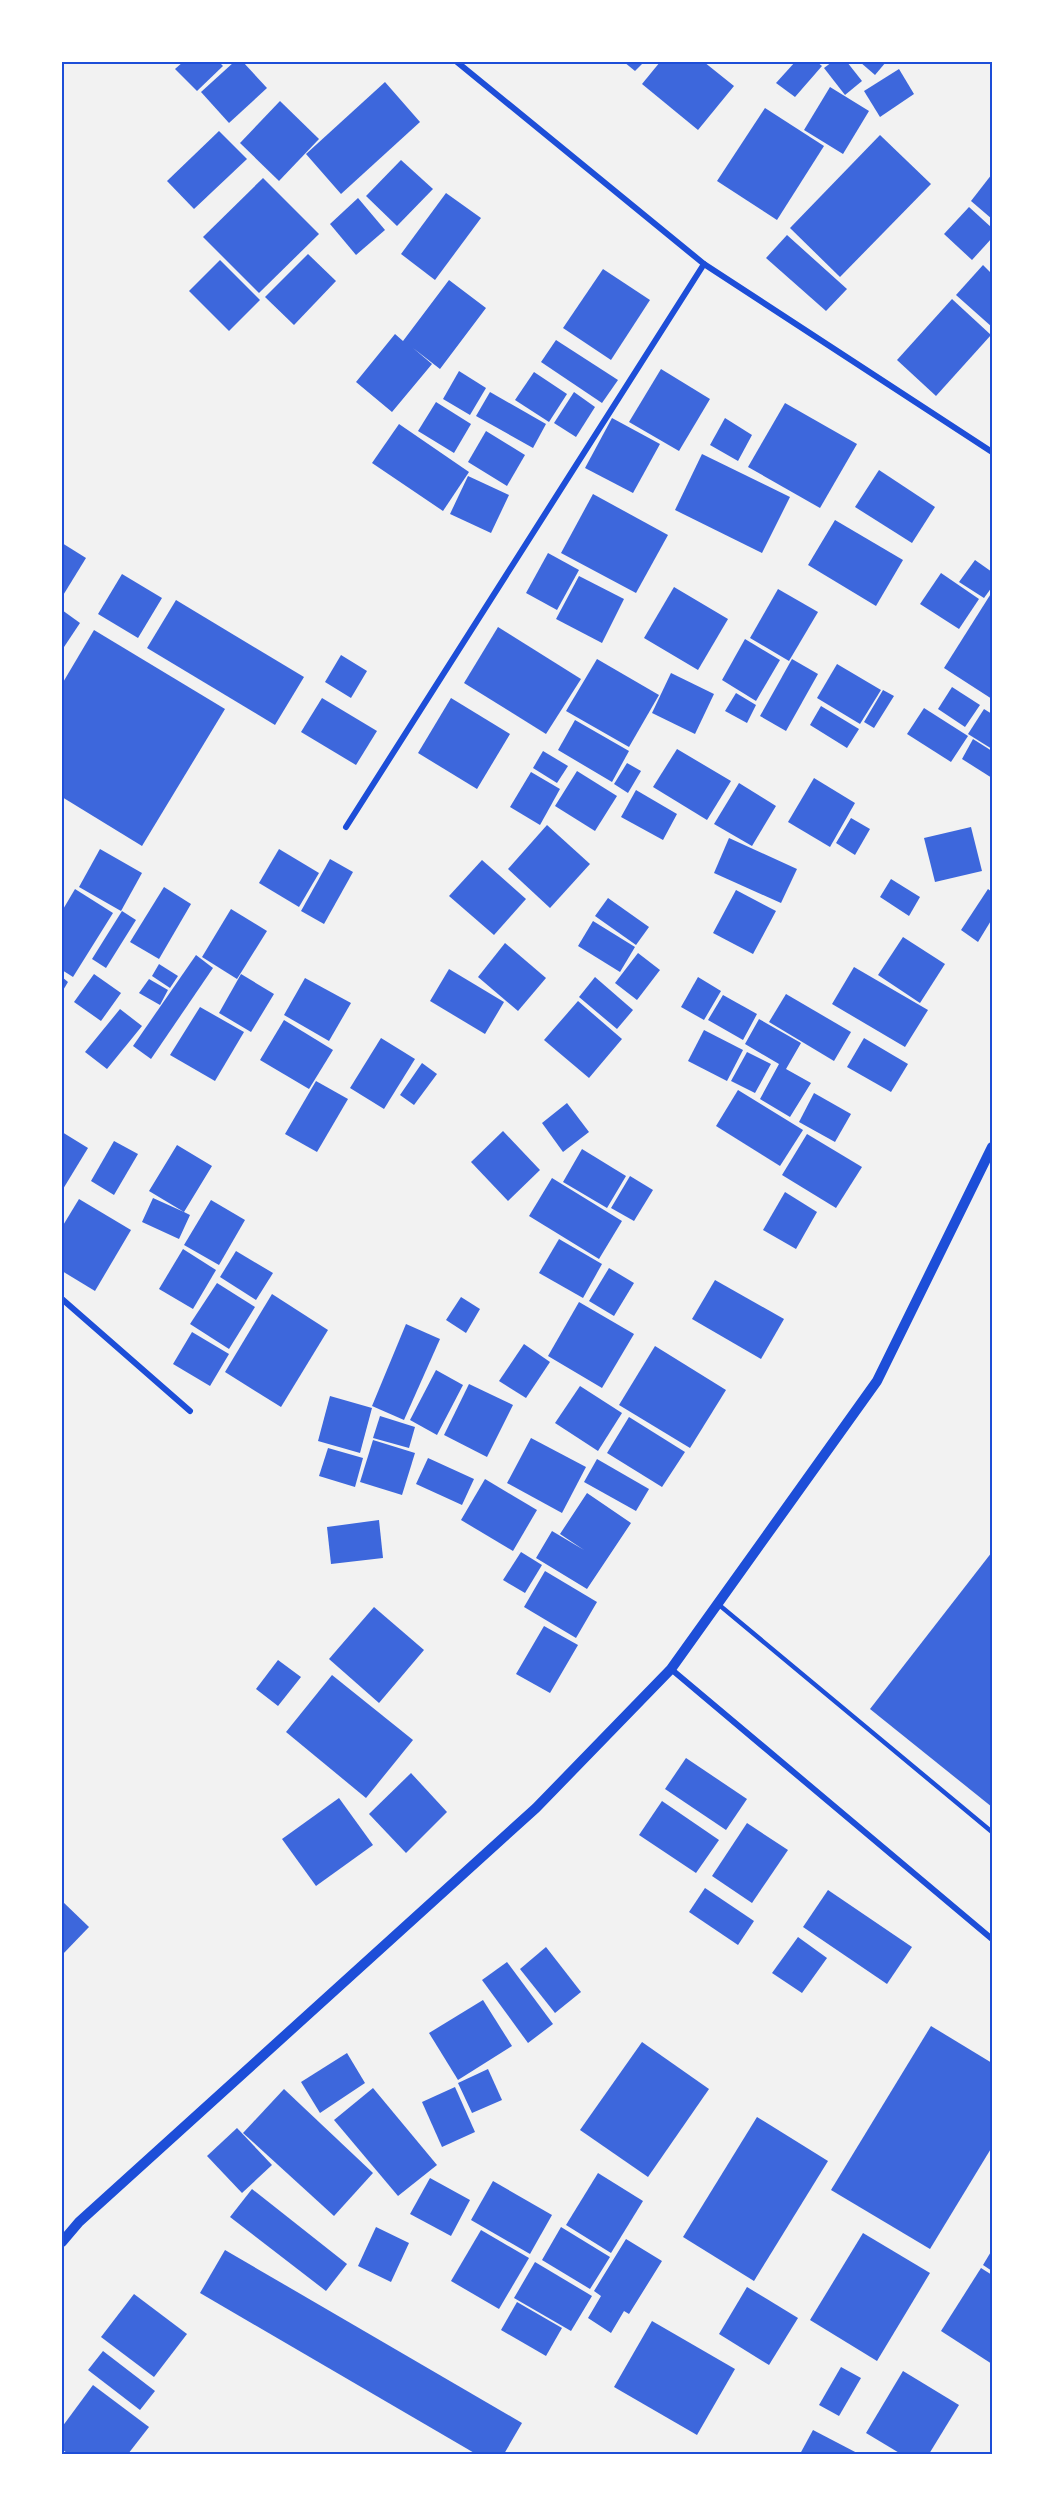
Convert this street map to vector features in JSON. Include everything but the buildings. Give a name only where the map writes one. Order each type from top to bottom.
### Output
[{"type":"street","points":[[457,62],[704,264],[993,452]]},
{"type":"street","points":[[346,827],[704,264]]},
{"type":"street","points":[[62,2242],[79,2222],[231,2082],[536,1808],[671,1670],[877,1381],[993,1147]]},
{"type":"street","points":[[62,1299],[190,1411]]},
{"type":"street","points":[[671,1670],[993,1939]]},
{"type":"lane","points":[[717,1604],[993,1832]]}]
